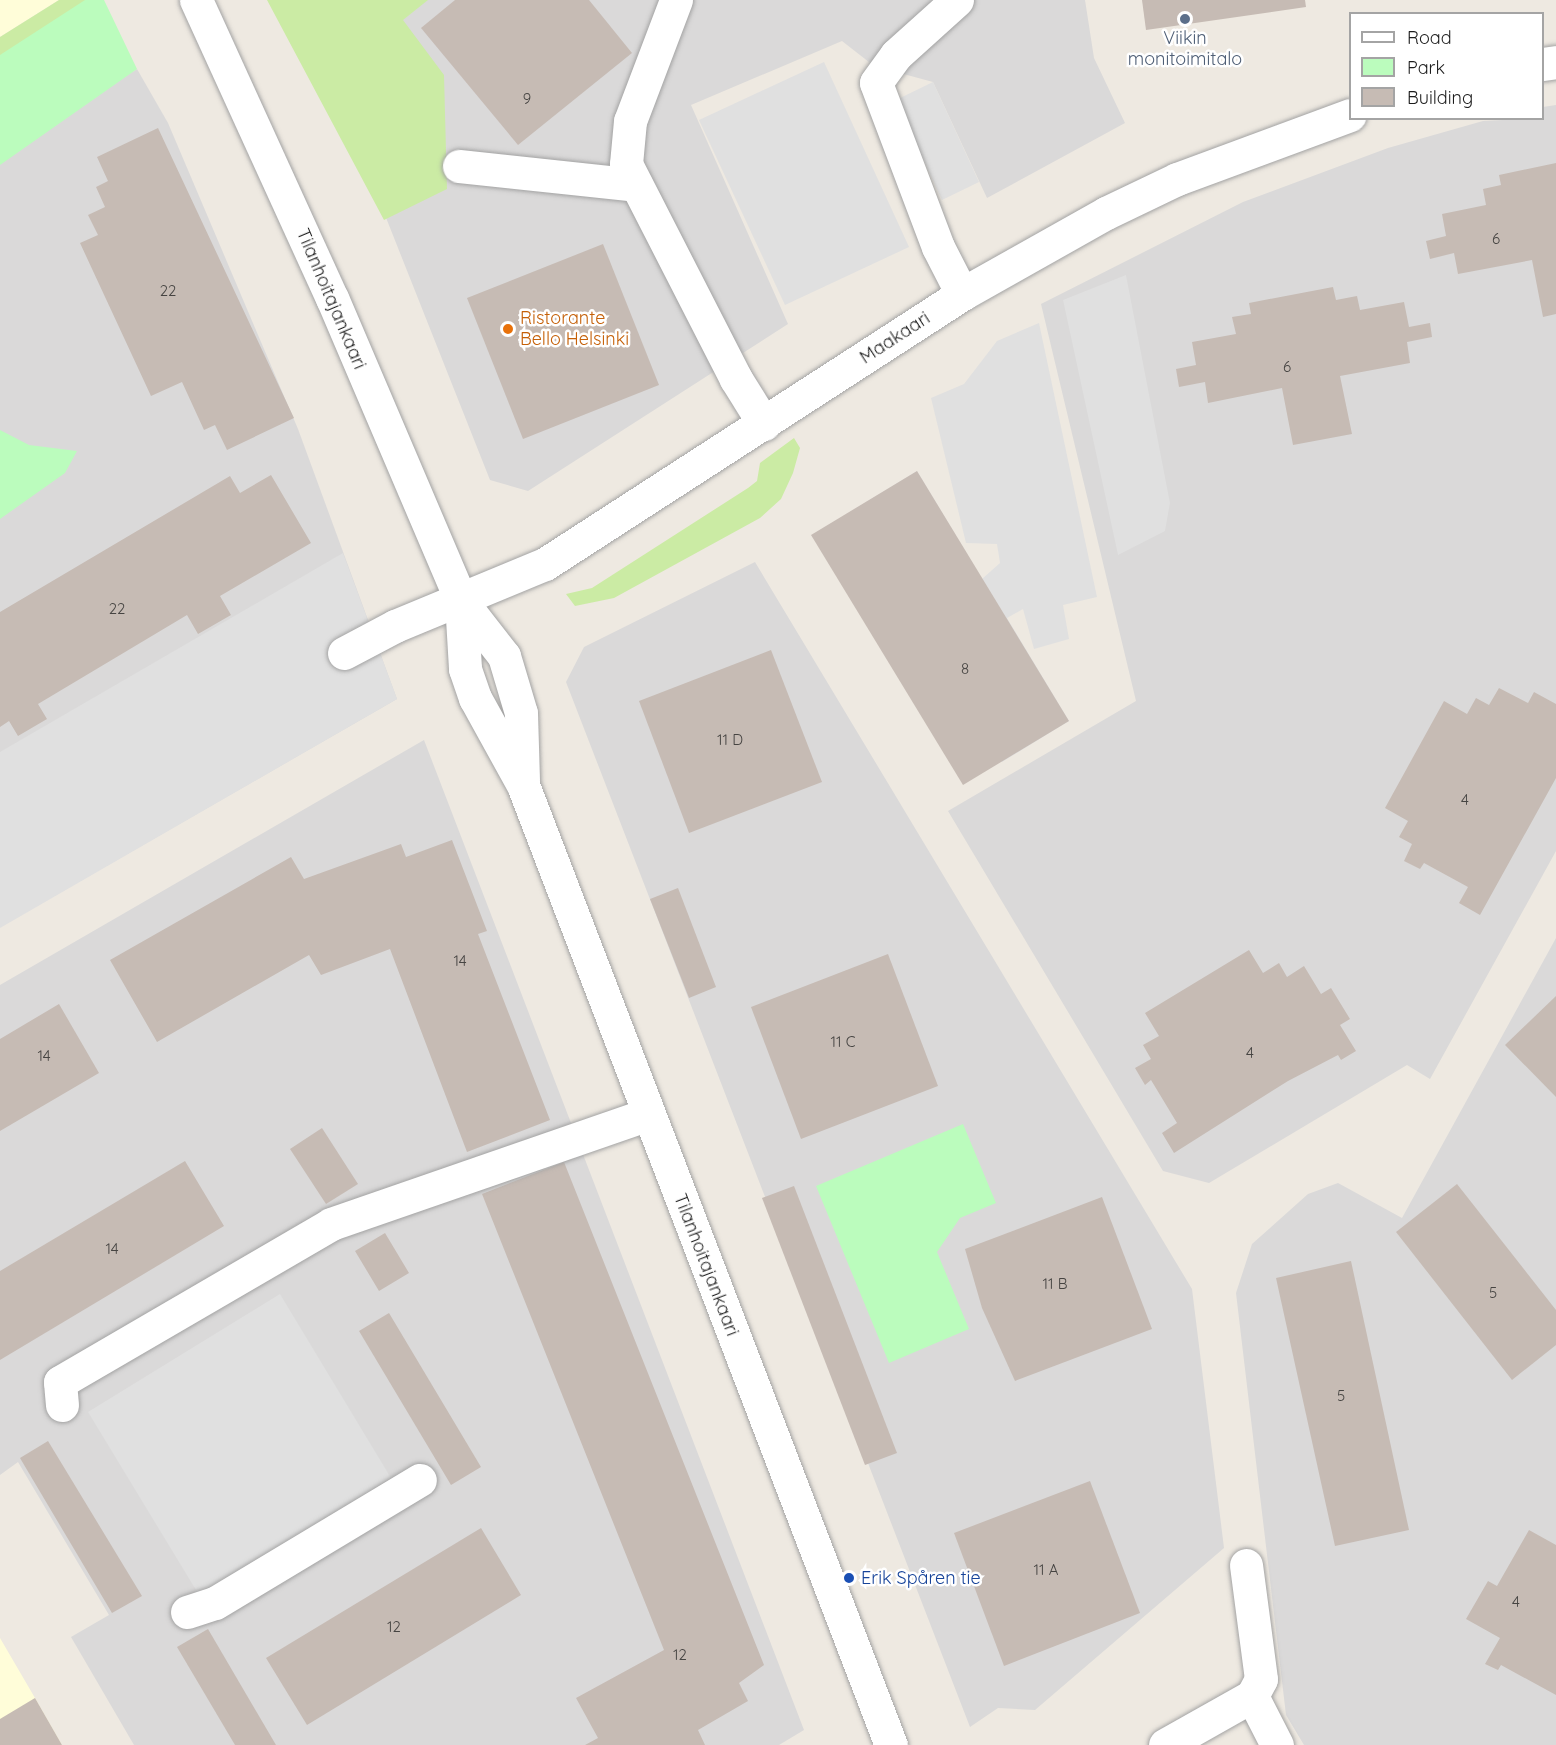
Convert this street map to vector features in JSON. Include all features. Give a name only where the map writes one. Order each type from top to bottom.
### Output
[{"type":"street","name":"Tilanhoitajankaari","points":[[196,0],[332,298],[461,601],[504,656],[520,713],[523,784],[891,1745]]},
{"type":"street","points":[[676,0],[630,121],[626,164],[736,379],[764,424]]},
{"type":"street","points":[[957,0],[896,55],[876,83],[938,247],[962,294]]},
{"type":"street","name":"Maakaari","points":[[344,653],[395,626],[461,601],[545,564],[962,294],[1177,179],[1349,115]]},
{"type":"street","points":[[459,166],[636,185]]},
{"type":"street","points":[[63,1405],[60,1382],[331,1224],[649,1114]]},
{"type":"street","points":[[187,1612],[215,1603],[420,1480]]},
{"type":"street","points":[[1165,1745],[1252,1696],[1261,1679],[1246,1565]]},
{"type":"street","points":[[1252,1696],[1277,1745]]},
{"type":"shaded area","points":[[0,0],[59,0],[0,37]]},
{"type":"shaded area","points":[[371,0],[1085,0],[1094,58],[1125,123],[987,198],[933,82],[874,66],[842,41],[691,105],[788,324],[528,491],[490,480],[379,200]]},
{"type":"shaded area","points":[[824,62],[909,247],[785,305],[699,120]]},
{"type":"shaded area","points":[[137,69],[168,123],[298,429],[397,699],[0,927],[0,155]]},
{"type":"shaded area","points":[[933,82],[979,182],[942,200],[896,100]]},
{"type":"shaded area","points":[[1556,105],[1556,851],[1430,1079],[1407,1065],[1209,1183],[1163,1171],[948,811],[1136,701],[1041,304],[1243,202],[1388,148],[1483,121],[1544,120],[1544,107]]},
{"type":"shaded area","points":[[1126,275],[1170,503],[1165,531],[1118,555],[1063,300]]},
{"type":"shaded area","points":[[1039,323],[1097,597],[1063,605],[1069,639],[1034,649],[1023,609],[1007,618],[1069,721],[1002,762],[850,512],[917,471],[982,579],[1000,563],[997,544],[966,543],[931,398],[964,384],[997,341]]},
{"type":"shaded area","points":[[343,553],[397,699],[0,928],[0,752]]},
{"type":"shaded area","points":[[755,562],[1192,1289],[1224,1548],[1035,1710],[998,1708],[970,1727],[566,682],[584,647]]},
{"type":"shaded area","points":[[424,740],[804,1730],[779,1745],[134,1745],[71,1637],[109,1615],[18,1462],[0,1475],[0,985]]},
{"type":"shaded area","points":[[1556,938],[1556,1745],[1304,1745],[1286,1715],[1236,1293],[1252,1244],[1308,1194],[1338,1183],[1402,1218]]},
{"type":"shaded area","points":[[280,1294],[391,1478],[199,1595],[88,1412]]},
{"type":"shaded area","points":[[0,1638],[35,1698],[62,1745],[0,1745]]},
{"type":"green space","points":[[59,0],[103,0],[0,97],[0,37]]},
{"type":"green space","points":[[85,0],[104,0],[137,69],[0,165],[0,55]]},
{"type":"green space","points":[[267,0],[428,0],[403,20],[444,75],[447,189],[384,220]]},
{"type":"green space","points":[[0,430],[29,445],[77,451],[65,473],[0,519]]},
{"type":"green space","points":[[794,438],[800,448],[793,473],[781,499],[760,518],[614,598],[575,606],[566,594],[592,588],[748,488],[757,481],[760,463]]},
{"type":"green space","points":[[963,1124],[996,1203],[960,1218],[937,1252],[969,1329],[889,1363],[816,1186]]},
{"type":"building","points":[[455,0],[589,0],[632,53],[518,145],[421,28]]},
{"type":"building","name":"Viikin monitoimitalo","points":[[1142,0],[1305,0],[1306,7],[1146,30]]},
{"type":"building","points":[[158,128],[294,418],[227,450],[215,425],[204,430],[182,382],[151,396],[80,243],[98,235],[88,215],[105,207],[96,187],[108,181],[97,157]]},
{"type":"building","points":[[1556,163],[1556,314],[1543,317],[1532,260],[1458,274],[1454,253],[1430,259],[1426,241],[1446,236],[1442,214],[1486,205],[1483,189],[1501,185],[1499,175]]},
{"type":"building","points":[[603,244],[659,385],[523,439],[467,298]]},
{"type":"building","points":[[1333,287],[1336,300],[1357,296],[1360,310],[1404,302],[1409,327],[1430,323],[1432,337],[1407,342],[1410,363],[1340,376],[1352,434],[1293,445],[1282,388],[1208,403],[1205,382],[1179,387],[1176,369],[1196,365],[1192,342],[1236,334],[1232,317],[1251,314],[1249,303]]},
{"type":"building","points":[[917,471],[1069,721],[963,785],[811,535]]},
{"type":"building","points":[[271,475],[311,543],[220,596],[231,615],[198,634],[187,615],[38,704],[47,719],[18,736],[9,721],[0,727],[0,612],[230,476],[240,493]]},
{"type":"building","points":[[771,650],[822,782],[689,833],[639,701]]},
{"type":"building","points":[[1499,688],[1528,703],[1534,692],[1556,704],[1556,778],[1480,915],[1459,903],[1468,887],[1424,863],[1420,869],[1404,861],[1412,844],[1399,837],[1408,821],[1385,808],[1444,701],[1467,714],[1476,698],[1489,705]]},
{"type":"building","points":[[452,840],[487,931],[478,934],[550,1120],[467,1152],[390,949],[321,975],[309,955],[157,1042],[110,960],[291,857],[304,879],[401,844],[406,857]]},
{"type":"building","points":[[678,888],[716,987],[689,998],[650,899]]},
{"type":"building","points":[[1249,950],[1263,973],[1279,963],[1287,977],[1304,966],[1321,994],[1331,988],[1350,1019],[1340,1025],[1356,1051],[1341,1060],[1338,1055],[1288,1081],[1174,1153],[1162,1133],[1177,1123],[1151,1080],[1145,1085],[1135,1068],[1151,1059],[1143,1045],[1159,1036],[1145,1013]]},
{"type":"building","points":[[888,954],[938,1086],[801,1139],[751,1007]]},
{"type":"building","points":[[1556,996],[1556,1097],[1505,1045]]},
{"type":"building","points":[[59,1004],[99,1073],[0,1131],[0,1039]]},
{"type":"building","points":[[322,1128],[358,1184],[326,1204],[290,1149]]},
{"type":"building","points":[[185,1161],[224,1226],[0,1360],[0,1271]]},
{"type":"building","points":[[564,1162],[764,1665],[739,1683],[748,1701],[698,1730],[705,1745],[585,1745],[598,1738],[576,1698],[664,1650],[482,1194]]},
{"type":"building","points":[[1457,1184],[1556,1310],[1556,1345],[1512,1380],[1396,1232]]},
{"type":"building","points":[[794,1186],[897,1453],[865,1465],[762,1198]]},
{"type":"building","points":[[1102,1197],[1152,1329],[1015,1381],[982,1308],[965,1249]]},
{"type":"building","points":[[385,1233],[409,1273],[379,1291],[355,1251]]},
{"type":"building","points":[[1351,1261],[1409,1530],[1335,1546],[1276,1278]]},
{"type":"building","points":[[389,1313],[481,1467],[451,1485],[359,1331]]},
{"type":"building","points":[[48,1441],[142,1596],[112,1613],[20,1458]]},
{"type":"building","points":[[1090,1481],[1140,1613],[1004,1666],[954,1533]]},
{"type":"building","points":[[481,1528],[521,1595],[307,1725],[266,1658]]},
{"type":"building","points":[[1529,1530],[1556,1545],[1556,1695],[1501,1665],[1498,1670],[1485,1664],[1500,1638],[1466,1619],[1488,1581],[1497,1586]]},
{"type":"building","points":[[208,1629],[276,1745],[235,1745],[177,1647]]},
{"type":"building","points":[[35,1698],[62,1745],[0,1745],[0,1719]]},
{"type":"place","name":"Viikin monitoimitalo","points":[[1185,19]]},
{"type":"place","name":"Ristorante Bello Helsinki","points":[[508,329]]},
{"type":"place","name":"Erik Spåren tie","points":[[849,1578]]}]
